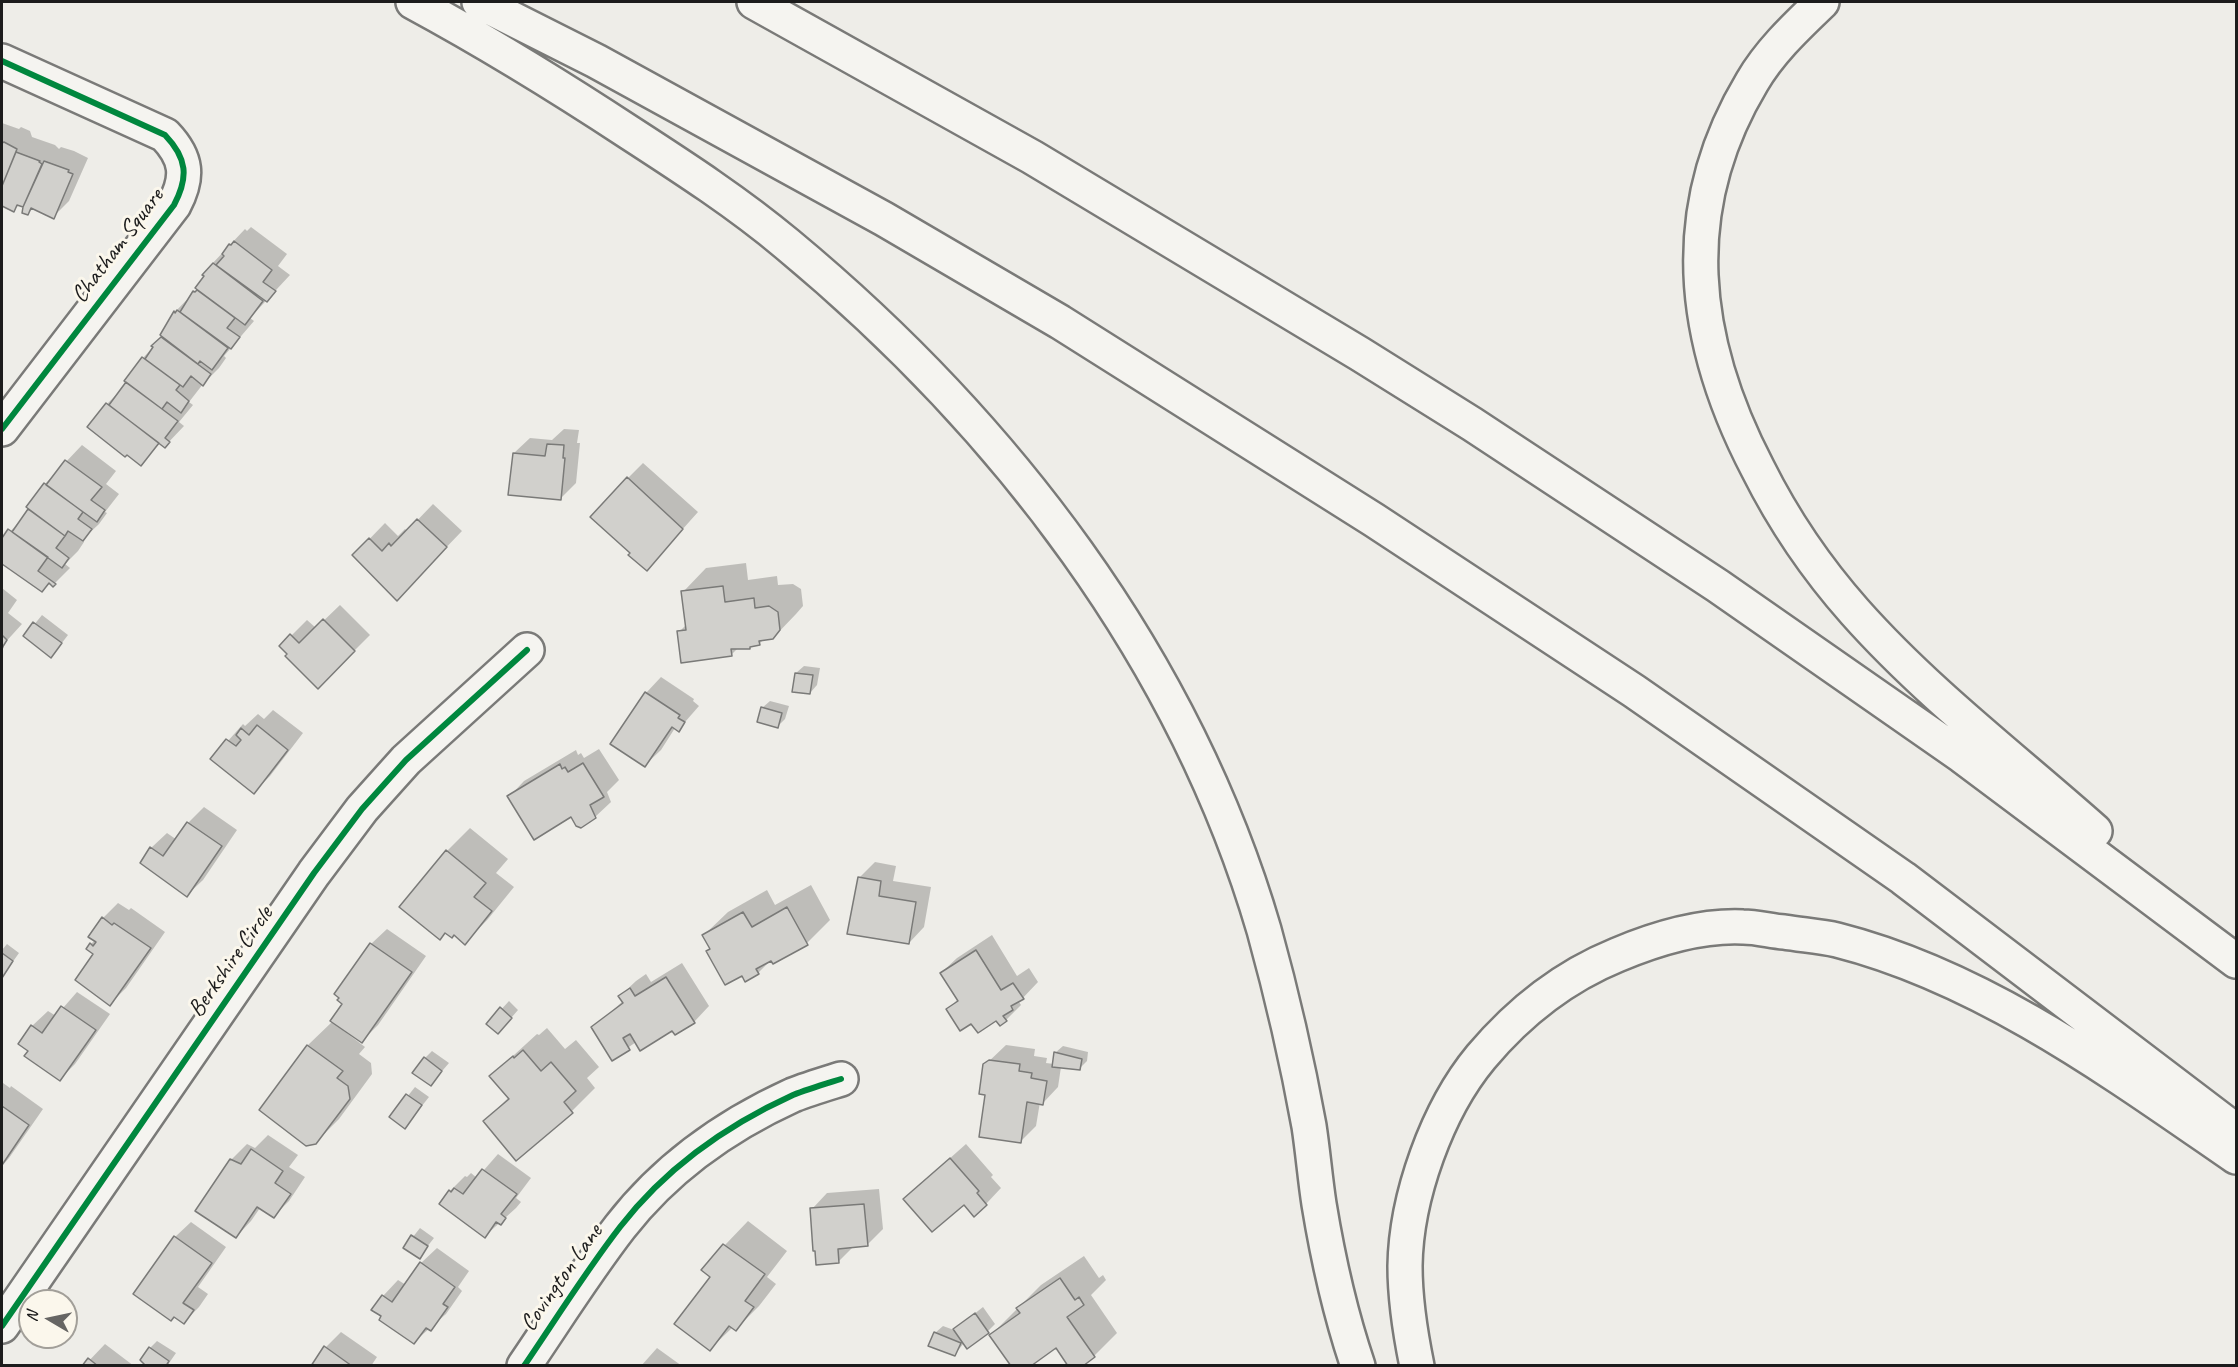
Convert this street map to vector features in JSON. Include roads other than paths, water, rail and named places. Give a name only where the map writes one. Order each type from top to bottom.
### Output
[{"type":"main road","points":[[413,2],[577,98],[715,189],[786,242],[869,316],[960,406],[1036,495],[1115,607],[1155,673],[1199,759],[1237,848],[1263,929],[1287,1017],[1309,1130],[1318,1202],[1334,1282],[1358,1365]]},
{"type":"main road","points":[[479,2],[596,61],[893,225],[1060,322],[1374,520],[1634,691],[1902,878],[2236,1131]]},
{"type":"main road","points":[[754,2],[1032,157],[1472,424],[1718,586],[1962,756],[2236,961]]},
{"type":"main road","points":[[1822,2],[1785,38],[1752,80],[1724,136],[1709,185],[1700,246],[1701,298],[1707,339],[1718,378],[1743,441],[1775,504],[1806,552],[1862,619],[1923,682],[2236,955]]},
{"type":"main road","name":"Chatham Square","points":[[2,61],[165,135],[176,146],[182,160],[184,176],[181,191],[174,205],[2,429]]},
{"type":"main road","name":"Berkshire Circle","points":[[2,1326],[314,873],[362,809],[406,760],[527,650]]},
{"type":"main road","points":[[1417,1365],[1408,1325],[1405,1264],[1411,1214],[1426,1156],[1446,1110],[1472,1068],[1504,1030],[1549,992],[1603,961],[1641,945],[1691,932],[1742,927],[1835,939],[1915,964],[1968,988],[2028,1021],[2138,1089],[2236,1157]]},
{"type":"main road","name":"Covington Lane","points":[[524,1365],[621,1226],[660,1183],[695,1152],[743,1120],[795,1095],[841,1079]]}]
